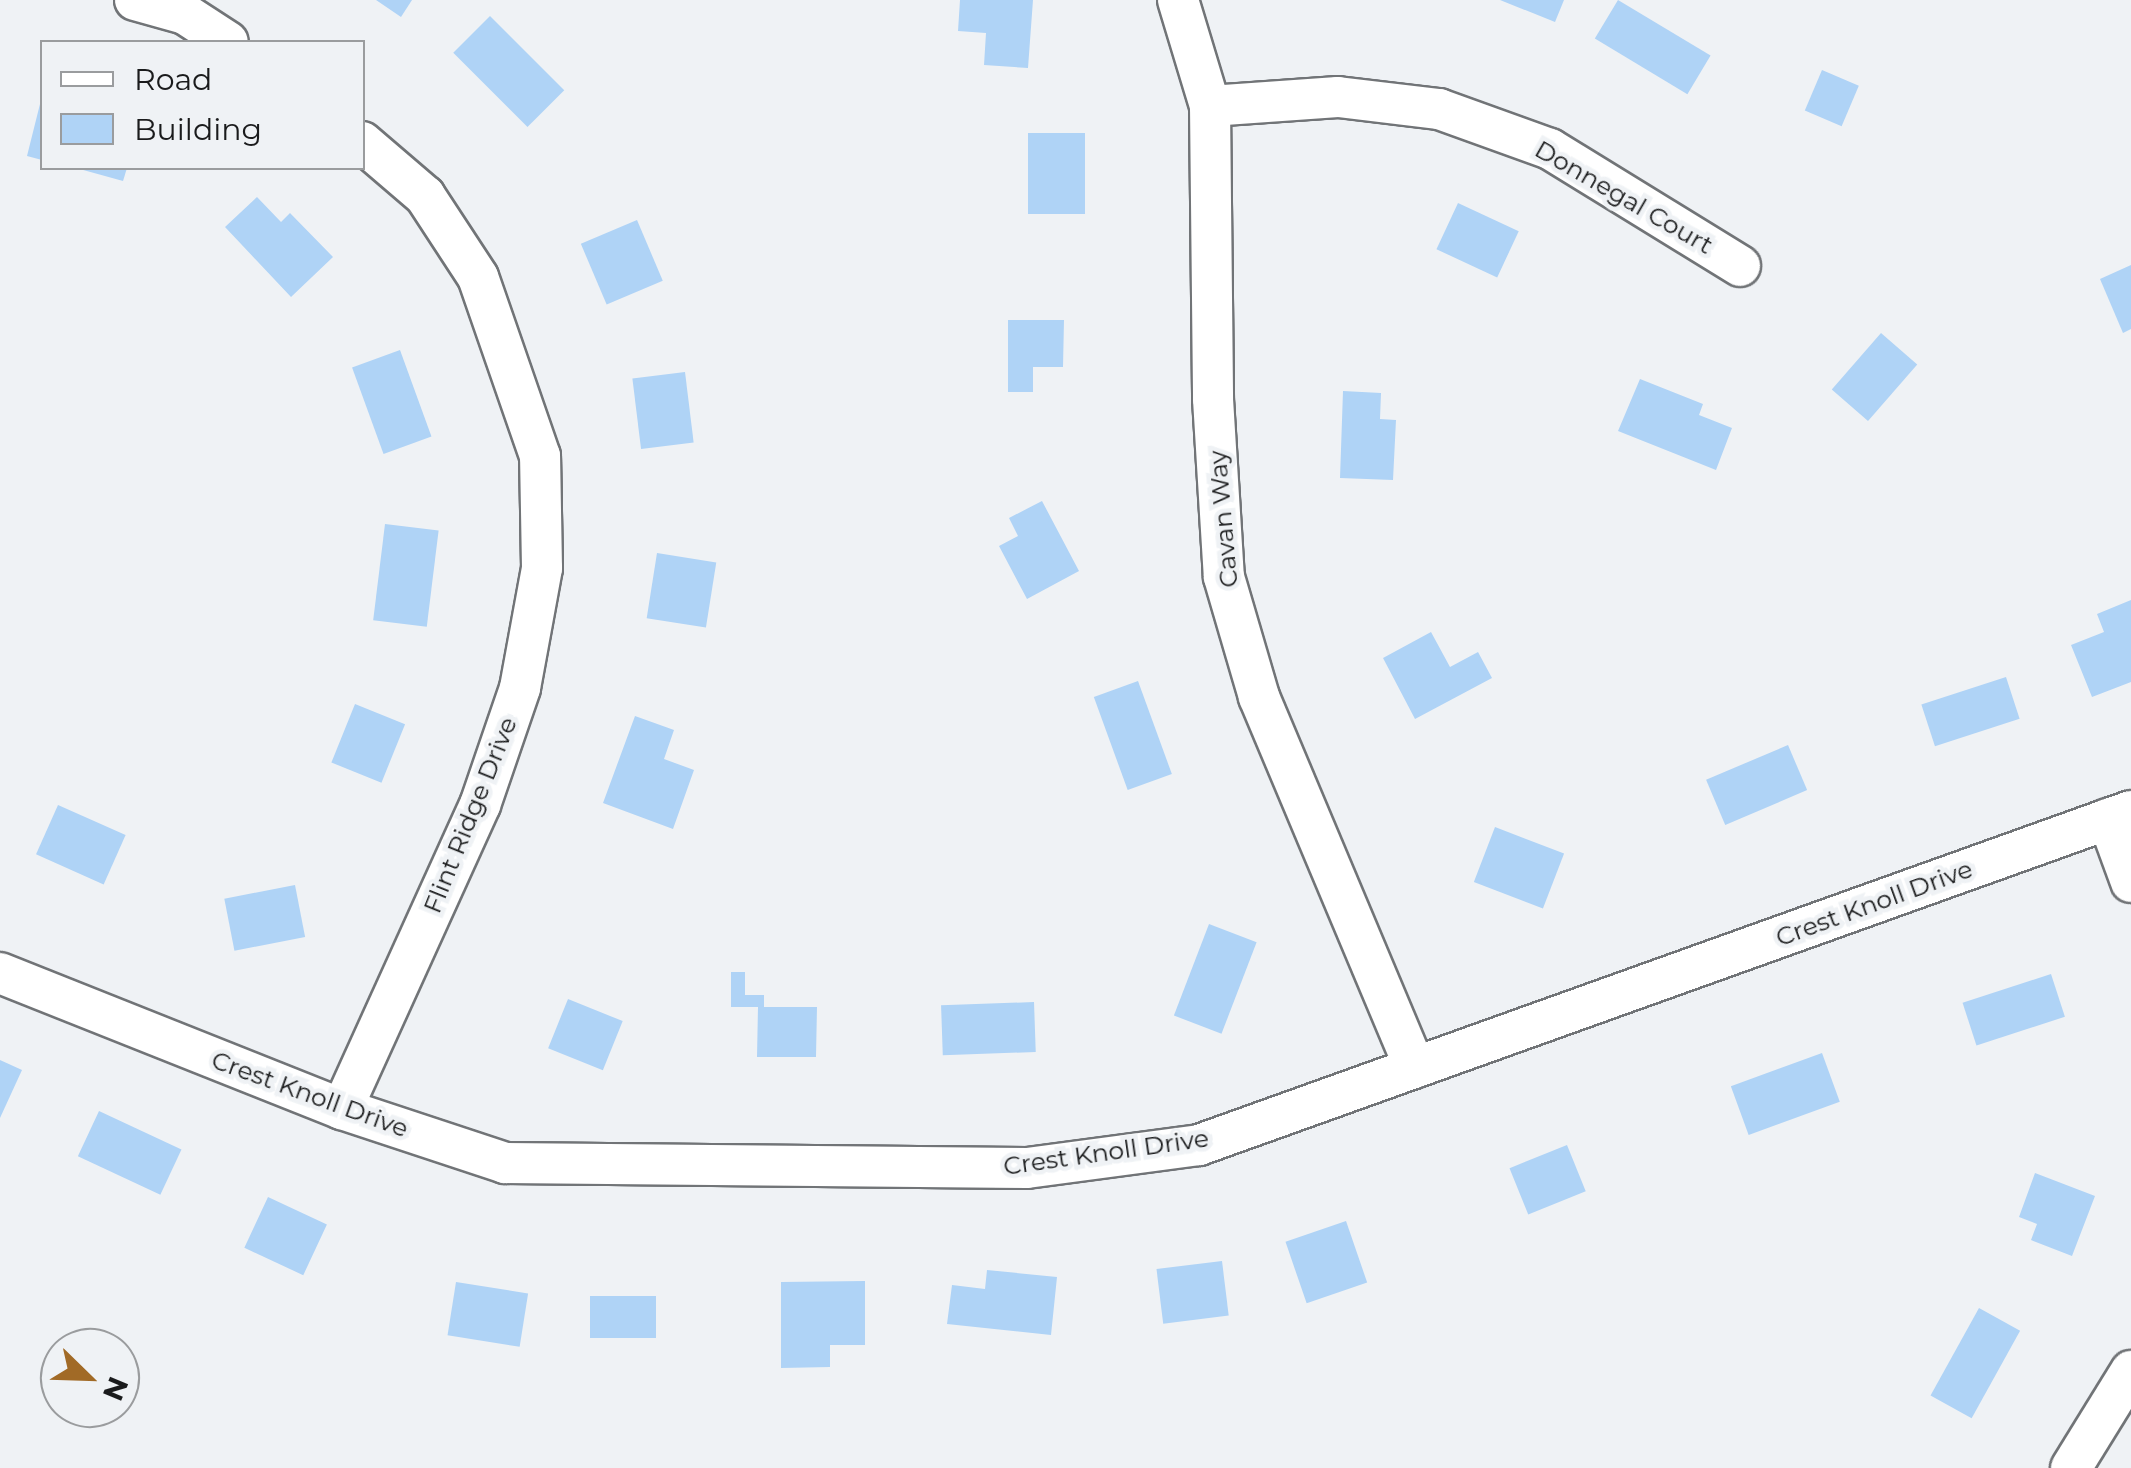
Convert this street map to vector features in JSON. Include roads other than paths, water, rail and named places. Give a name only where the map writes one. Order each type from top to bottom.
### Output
[{"type":"street","points":[[135,0],[185,14],[225,40]]},
{"type":"street","name":"Cavan Way","points":[[1178,0],[1210,106],[1213,399],[1224,577],[1259,697],[1415,1068]]},
{"type":"street","name":"Donnegal Court","points":[[1210,106],[1338,97],[1439,109],[1550,150],[1740,266]]},
{"type":"street","name":"Flint Ridge Drive","points":[[342,1108],[480,804],[520,688],[542,568],[540,456],[478,277],[425,196],[365,145]]},
{"type":"street","points":[[2119,815],[2131,882]]},
{"type":"street","name":"Crest Knoll Drive","points":[[0,972],[342,1108],[505,1163],[1027,1168],[1199,1145],[2119,815]]},
{"type":"street","points":[[2071,1468],[2131,1371]]}]
